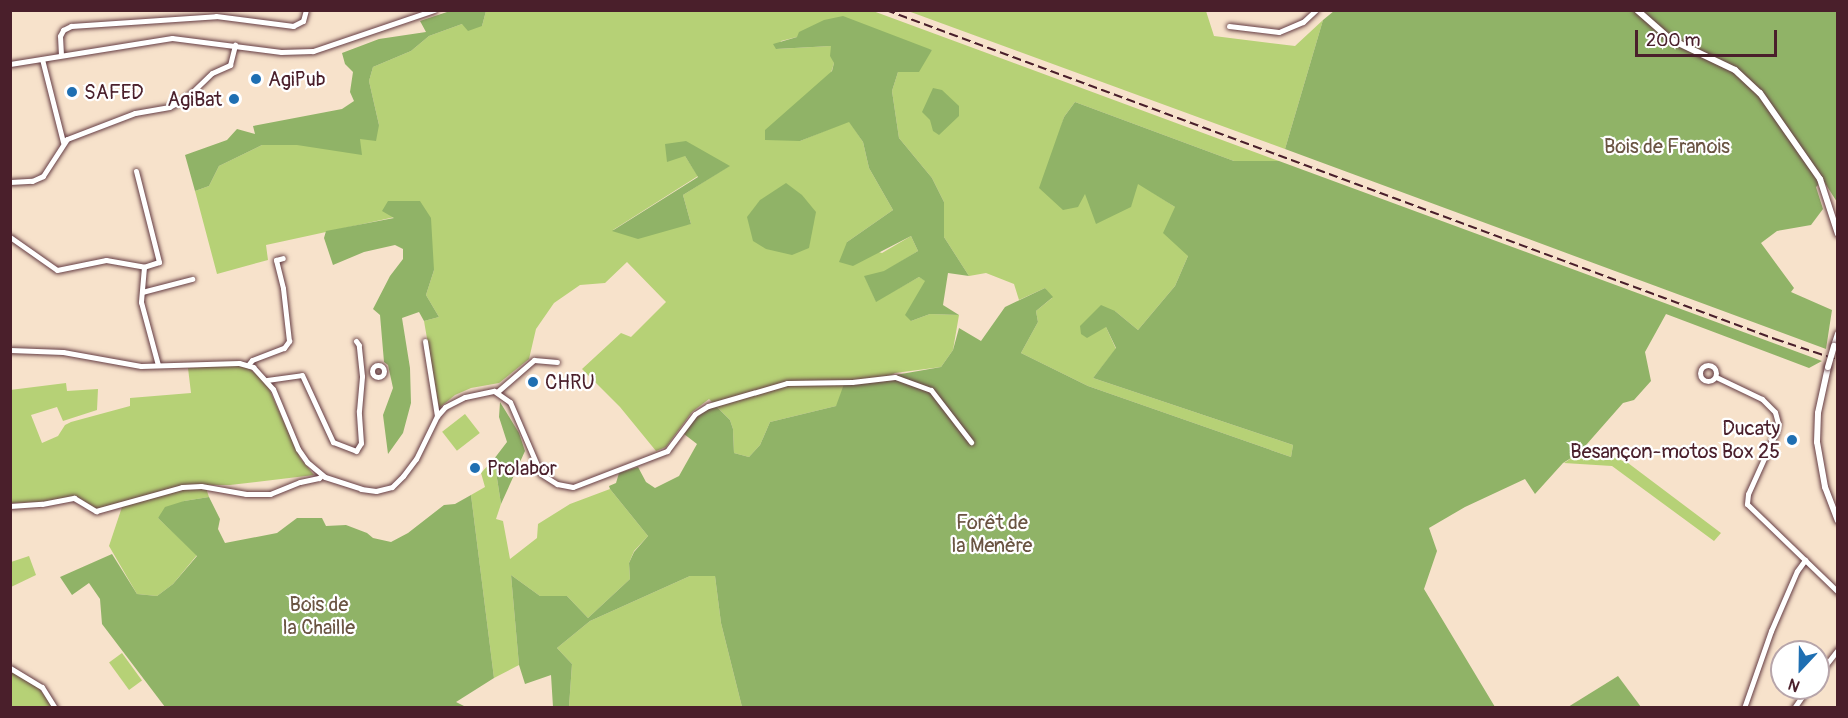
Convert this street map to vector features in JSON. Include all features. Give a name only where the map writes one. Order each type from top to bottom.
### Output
[{"type":"main road","points":[[1636,10],[1670,39],[1735,70],[1760,93],[1820,179],[1837,225],[1838,234]]},
{"type":"main road","points":[[1838,334],[1818,413],[1817,442],[1825,487],[1838,521]]},
{"type":"street","points":[[61,56],[60,36],[71,26],[216,16],[293,26],[303,21],[306,10]]},
{"type":"street","points":[[10,64],[172,38],[281,52],[313,51],[434,10]]},
{"type":"street","points":[[1229,26],[1279,32],[1303,22],[1316,10]]},
{"type":"street","points":[[10,182],[32,181],[42,176],[63,142],[135,113],[169,107],[185,99],[212,73],[230,64],[235,45]]},
{"type":"street","points":[[42,59],[63,142]]},
{"type":"street","points":[[10,237],[57,270],[106,260],[144,267],[159,262],[136,171]]},
{"type":"street","points":[[248,365],[252,360],[284,348],[289,341],[284,288],[276,260],[283,258]]},
{"type":"street","points":[[144,267],[141,302],[158,365]]},
{"type":"street","points":[[142,292],[192,279]]},
{"type":"street","points":[[267,380],[302,375],[333,442],[356,451],[361,443],[358,411],[362,376],[357,341]]},
{"type":"street","points":[[425,341],[437,416]]},
{"type":"street","points":[[10,350],[63,352],[132,365],[248,365],[267,380],[297,449],[322,475],[361,489],[376,491],[392,487],[416,459],[437,416],[445,407],[480,392],[497,392],[510,402],[541,474],[557,484],[573,487],[668,451],[695,414],[708,406],[787,383],[852,382],[895,377],[931,390],[971,442]]},
{"type":"street","points":[[497,392],[534,360],[557,362]]},
{"type":"street","points":[[362,376],[372,373]]},
{"type":"street","points":[[1716,377],[1762,399],[1775,412],[1778,423],[1748,494],[1747,504],[1838,592]]},
{"type":"street","points":[[10,506],[42,504],[74,498],[96,511],[182,487],[201,486],[246,494],[270,494],[322,475]]},
{"type":"street","points":[[1744,708],[1771,631],[1797,571],[1805,560]]},
{"type":"street","points":[[10,668],[42,687],[56,708]]},
{"type":"green space","points":[[453,10],[486,11],[482,26],[468,31],[462,24],[429,36],[411,51],[373,67],[369,81],[379,125],[376,141],[360,139],[362,155],[297,145],[262,145],[219,166],[209,186],[195,191],[185,155],[227,140],[237,129],[255,134],[253,126],[342,109],[354,101],[350,92],[353,72],[345,64],[342,53],[379,39],[426,32],[420,21]]},
{"type":"green space","points":[[486,11],[873,11],[1279,161],[1234,161],[1075,102],[1064,117],[1058,138],[1085,193],[1138,183],[1175,207],[1188,256],[1175,286],[1138,330],[1115,311],[1106,327],[1116,349],[1093,378],[1293,445],[1291,457],[1088,386],[1021,353],[1038,322],[1036,311],[1052,298],[1045,288],[1019,300],[1014,284],[986,273],[969,276],[944,237],[944,202],[932,178],[899,138],[892,91],[898,72],[932,50],[797,37],[781,41],[777,49],[831,46],[834,63],[832,70],[800,141],[849,121],[863,142],[869,168],[893,210],[847,242],[882,253],[911,236],[918,251],[884,272],[865,277],[876,301],[919,277],[926,281],[911,321],[930,314],[959,315],[953,350],[941,367],[895,373],[836,406],[770,422],[760,445],[749,457],[734,453],[733,429],[730,420],[709,399],[692,412],[666,447],[656,451],[620,407],[582,369],[621,333],[631,337],[666,302],[627,262],[605,283],[580,285],[554,303],[536,329],[529,359],[499,383],[471,388],[455,395],[439,408],[424,321],[439,317],[426,295],[434,270],[395,217],[266,245],[268,260],[217,274],[195,191],[209,186],[219,166],[262,145],[297,145],[360,138],[379,125],[369,81],[373,67],[411,51],[429,36],[462,24],[482,26]],"holes":[[[685,156],[729,166],[683,195],[691,224],[613,230],[698,176]]]},
{"type":"green space","points":[[908,11],[1206,11],[1214,36],[1295,46],[1323,20],[1285,149]]},
{"type":"green space","name":"Bois de Franois","points":[[1334,11],[1837,11],[1837,202],[1823,180],[1816,187],[1823,209],[1811,225],[1777,231],[1761,243],[1794,288],[1791,292],[1832,310],[1826,349],[1285,149],[1323,20]]},
{"type":"green space","points":[[843,16],[932,50],[919,72],[898,72],[892,91],[899,138],[932,178],[944,202],[944,237],[969,276],[948,273],[943,305],[959,315],[930,314],[911,321],[905,315],[925,281],[919,277],[876,302],[864,276],[884,271],[918,251],[911,236],[853,266],[839,262],[847,242],[893,210],[869,168],[863,142],[849,122],[800,141],[765,140],[765,130],[832,71],[834,63],[830,56],[831,46],[776,49],[773,44],[797,37],[799,32],[824,20]]},
{"type":"green space","points":[[933,88],[942,90],[959,106],[959,116],[939,135],[933,131],[930,120],[922,112]]},
{"type":"green space","name":"Forêt de la Menère","points":[[1075,102],[1234,161],[1279,161],[1822,361],[1809,368],[1666,314],[1645,352],[1651,381],[1634,400],[1623,403],[1579,453],[1563,463],[1535,494],[1525,479],[1465,507],[1429,528],[1437,551],[1424,589],[1495,707],[742,707],[721,623],[715,576],[690,576],[590,621],[557,648],[572,664],[569,707],[553,707],[551,675],[525,684],[519,665],[511,575],[540,596],[567,596],[588,618],[630,579],[629,563],[634,552],[648,536],[610,489],[609,486],[616,483],[619,473],[638,467],[646,482],[655,488],[679,476],[697,444],[684,434],[696,418],[708,409],[717,407],[730,420],[733,429],[734,453],[749,457],[760,445],[770,422],[836,406],[844,384],[941,367],[953,350],[959,328],[981,341],[1005,307],[1045,288],[1053,297],[1036,311],[1038,322],[1021,353],[1088,386],[1291,457],[1293,445],[1093,378],[1116,348],[1106,327],[1087,338],[1081,334],[1080,326],[1101,305],[1115,311],[1138,330],[1175,286],[1188,256],[1163,233],[1175,207],[1138,184],[1131,207],[1096,224],[1085,194],[1078,207],[1063,210],[1039,188],[1064,117]]},
{"type":"green space","points":[[686,141],[730,166],[683,195],[691,224],[638,239],[612,231],[698,177],[685,156],[667,162],[665,144]]},
{"type":"green space","points":[[786,183],[802,195],[816,212],[809,248],[792,255],[766,249],[753,241],[747,217],[760,200]]},
{"type":"green space","points":[[388,201],[420,201],[431,218],[434,270],[426,295],[439,317],[424,321],[419,312],[402,318],[410,368],[411,403],[403,433],[388,454],[383,415],[393,388],[388,365],[384,362],[380,315],[373,309],[390,276],[403,259],[403,249],[395,245],[364,252],[333,265],[324,238],[326,231],[394,218],[382,211]]},
{"type":"green space","points":[[245,366],[265,380],[300,458],[314,475],[230,485],[205,485],[209,497],[184,501],[158,518],[197,555],[173,584],[157,596],[137,594],[109,546],[123,504],[96,509],[76,496],[42,502],[11,503],[10,390],[66,383],[67,391],[98,389],[97,410],[63,421],[57,407],[31,415],[42,443],[58,436],[65,425],[71,422],[130,406],[130,398],[191,393],[188,368]]},
{"type":"green space","points":[[500,402],[519,433],[525,451],[501,504],[494,459],[507,442],[499,417]]},
{"type":"green space","points":[[465,414],[480,433],[457,451],[442,432]]},
{"type":"green space","points":[[1579,453],[1613,457],[1628,463],[1721,533],[1714,541],[1612,466],[1564,463]]},
{"type":"green space","points":[[494,459],[501,504],[496,519],[503,521],[510,559],[537,538],[538,524],[570,504],[610,489],[648,536],[634,551],[629,563],[630,579],[588,618],[567,596],[540,596],[511,575],[519,665],[494,678],[471,495],[485,487],[481,473]]},
{"type":"green space","name":"Bois de la Chaille","points":[[471,495],[494,678],[456,702],[466,707],[165,707],[102,624],[100,599],[89,583],[72,595],[60,577],[112,554],[137,594],[157,596],[173,584],[197,556],[158,518],[165,507],[184,501],[209,497],[220,519],[218,529],[225,543],[277,533],[297,518],[322,518],[326,526],[346,525],[367,533],[373,538],[391,542],[408,533],[444,505],[455,504]]},
{"type":"green space","points":[[29,556],[36,575],[11,587],[11,562]]},
{"type":"green space","points":[[690,576],[715,576],[721,623],[742,707],[569,707],[572,664],[557,648],[590,621]]},
{"type":"green space","points":[[122,653],[142,681],[129,690],[109,662]]},
{"type":"green space","points":[[10,670],[37,686],[54,707],[11,707]]},
{"type":"green space","points":[[1618,676],[1641,707],[1568,707]]},
{"type":"railway","points":[[886,10],[1775,339],[1838,360]]},
{"type":"place","name":"AgiPub","points":[[256,79]]},
{"type":"place","name":"SAFED","points":[[72,92]]},
{"type":"place","name":"AgiBat","points":[[234,99]]},
{"type":"place","name":"CHRU","points":[[533,382]]},
{"type":"place","name":"Ducaty Besançon-motos Box 25","points":[[1792,440]]},
{"type":"place","name":"Prolabor","points":[[475,468]]}]
